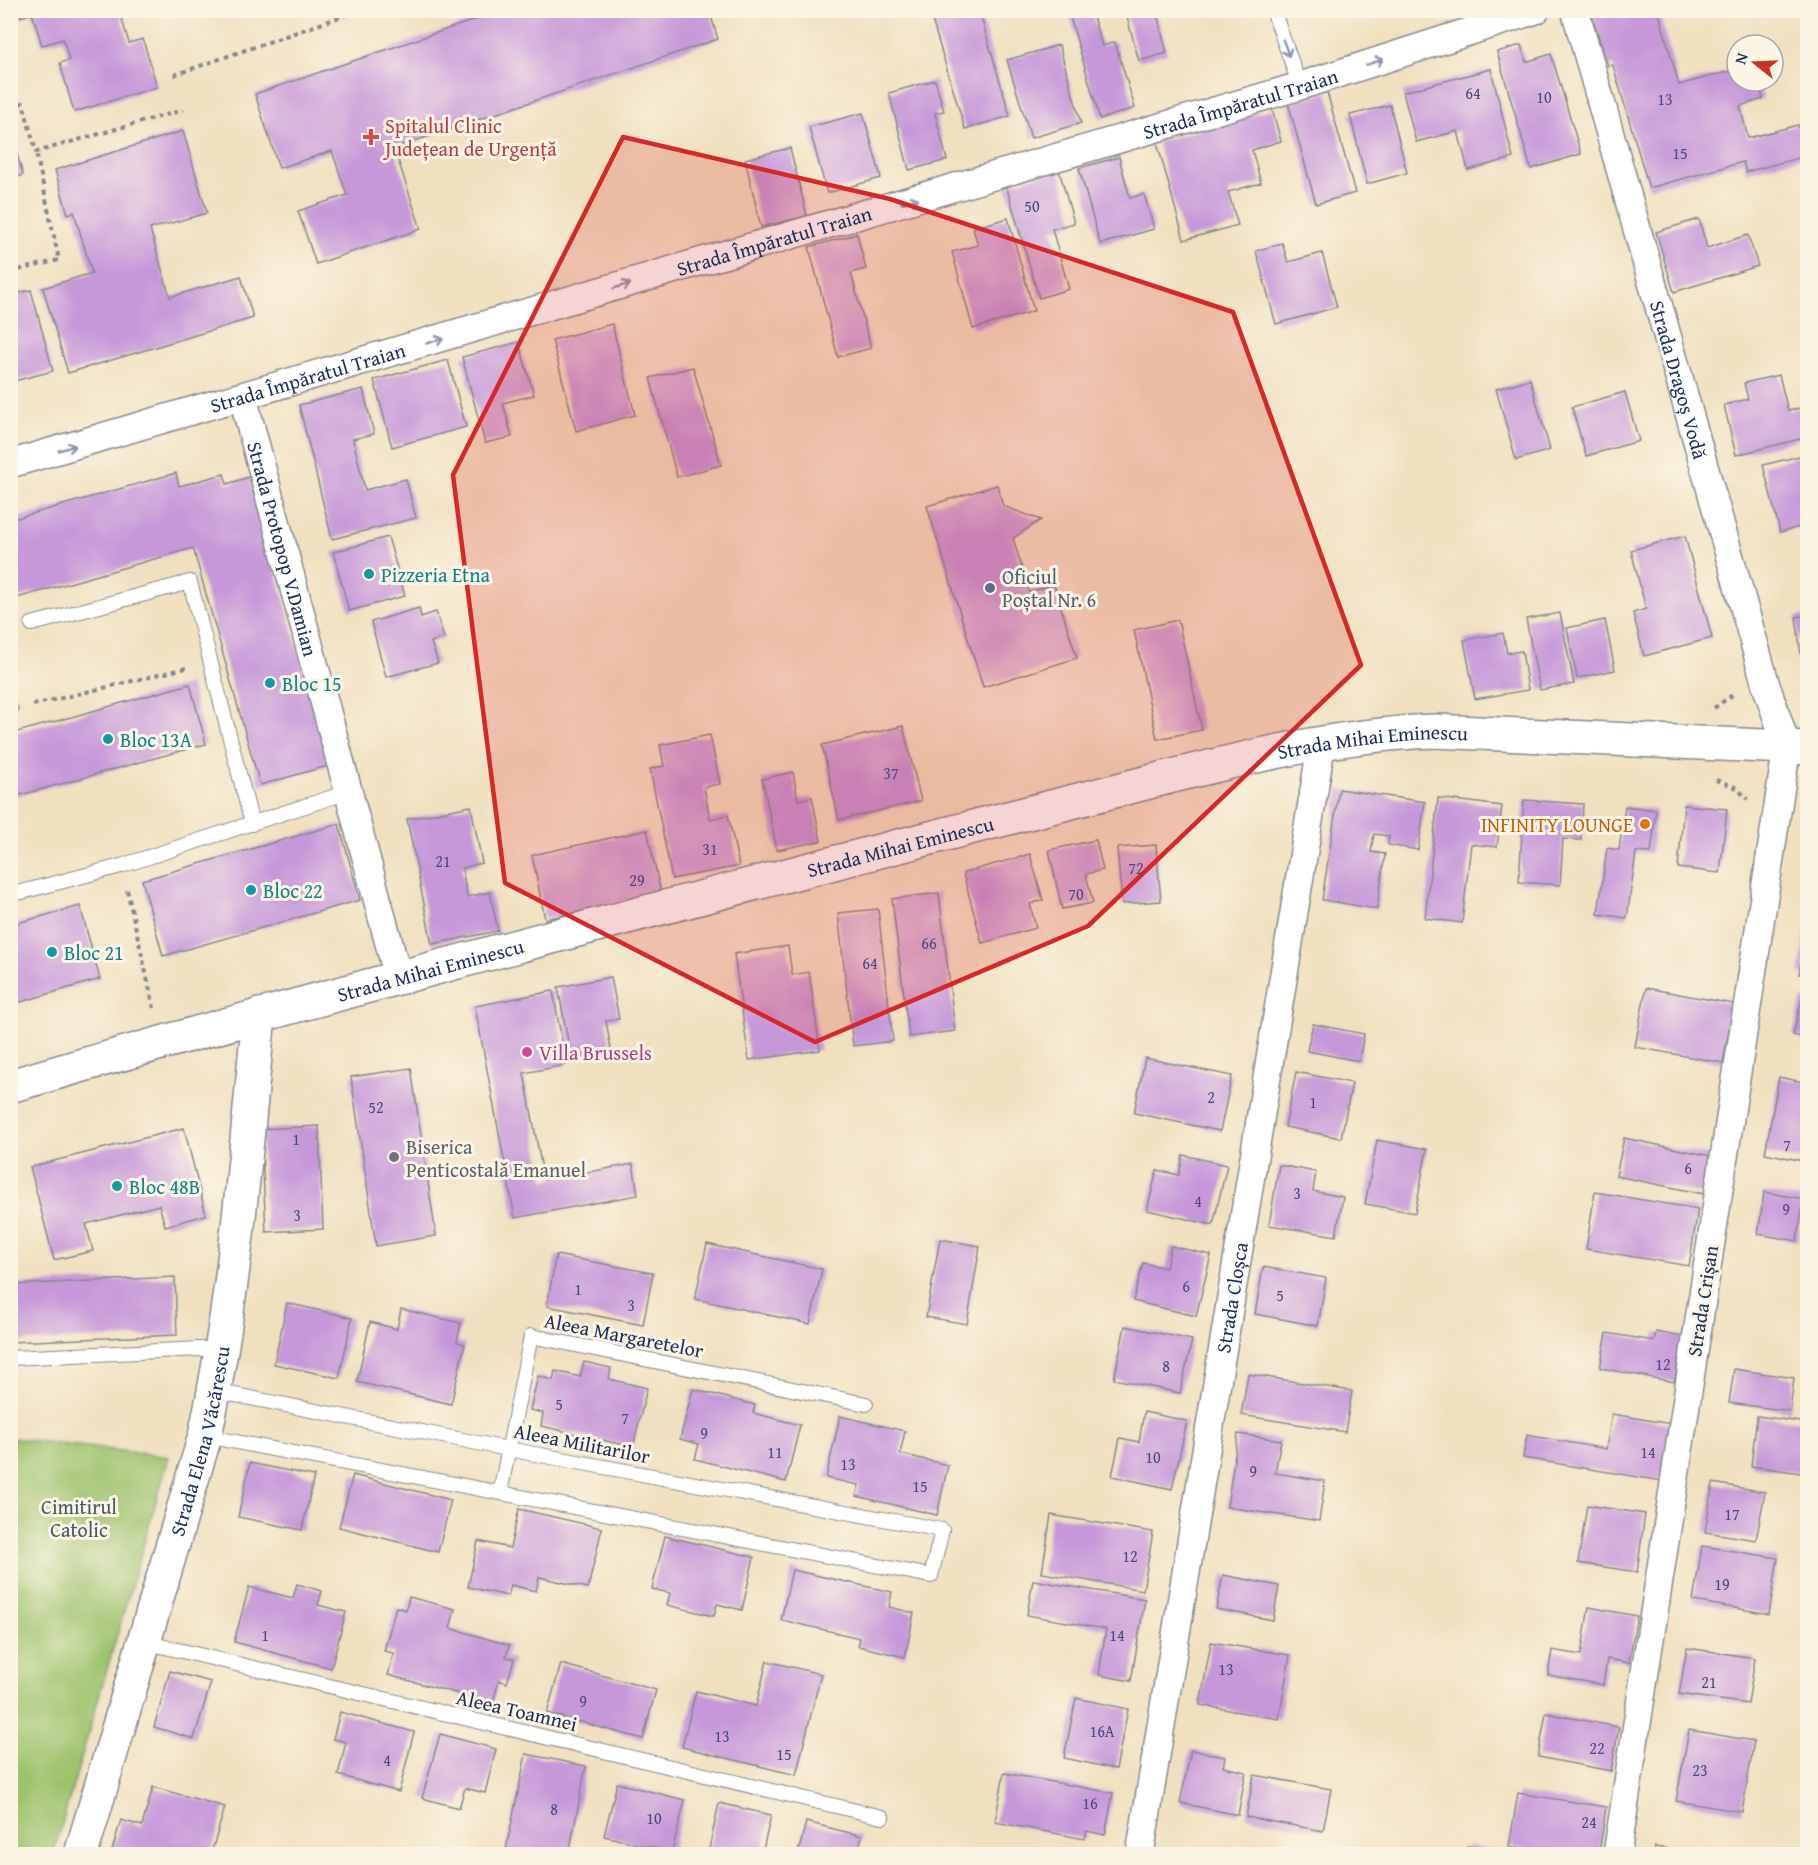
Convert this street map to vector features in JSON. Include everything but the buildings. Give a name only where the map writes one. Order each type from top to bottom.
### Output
[{"type":"street","name":"Strada Împăratul Traian","points":[[10,465],[1300,86],[1536,10]]},
{"type":"street","name":"Strada Dragoș Vodă","points":[[1575,10],[1763,673],[1797,747]]},
{"type":"street","name":"Strada Protopop V.Damian","points":[[243,398],[398,977]]},
{"type":"street","name":"Strada Mihai Eminescu","points":[[10,1086],[398,977],[1080,799],[1254,755],[1322,741],[1382,733],[1435,731],[1797,747]]},
{"type":"street","name":"Strada Cloșca","points":[[1140,1854],[1322,741]]},
{"type":"street","name":"Strada Crișan","points":[[1617,1854],[1797,747]]},
{"type":"street","name":"Strada Elena Văcărescu","points":[[81,1854],[205,1436],[215,1391],[233,1275],[259,1015]]},
{"type":"lane","points":[[1273,10],[1300,86]]},
{"type":"lane","points":[[32,624],[190,582],[252,824]]},
{"type":"lane","points":[[10,895],[121,866],[348,792]]},
{"type":"lane","name":"Aleea Margaretelor","points":[[500,1492],[531,1336],[866,1404]]},
{"type":"lane","points":[[10,1358],[222,1348]]},
{"type":"lane","name":"Aleea Militarilor","points":[[215,1391],[508,1449],[942,1530],[931,1576],[500,1492]]},
{"type":"lane","points":[[205,1436],[500,1492]]},
{"type":"lane","name":"Aleea Toamnei","points":[[144,1642],[882,1817]]},
{"type":"path","points":[[174,75],[360,10]]},
{"type":"path","points":[[10,106],[23,103],[60,260],[10,272]]},
{"type":"path","points":[[36,152],[183,110]]},
{"type":"path","points":[[11,710],[210,662]]},
{"type":"path","points":[[121,866],[161,1042]]},
{"type":"highlighted area","points":[[623,137],[890,199],[1233,312],[1361,665],[1088,926],[815,1042],[505,883],[453,475]]},
{"type":"green space","name":"Cimitirul Catolic","points":[[11,1438],[169,1457],[53,1854],[11,1854]]},
{"type":"place","name":"Spitalul Clinic Județean de Urgență","points":[[371,137]]},
{"type":"place","name":"Pizzeria Etna","points":[[369,574]]},
{"type":"place","name":"Oficiul Poștal Nr. 6","points":[[990,588]]},
{"type":"place","name":"Bloc 15","points":[[270,683]]},
{"type":"place","name":"Bloc 13A","points":[[108,739]]},
{"type":"place","name":"INFINITY LOUNGE","points":[[1645,824]]},
{"type":"place","name":"Bloc 22","points":[[251,890]]},
{"type":"place","name":"Bloc 21","points":[[52,952]]},
{"type":"place","name":"Villa Brussels","points":[[527,1052]]},
{"type":"place","name":"Biserica Penticostală Emanuel","points":[[394,1157]]},
{"type":"place","name":"Bloc 48B","points":[[117,1186]]}]
